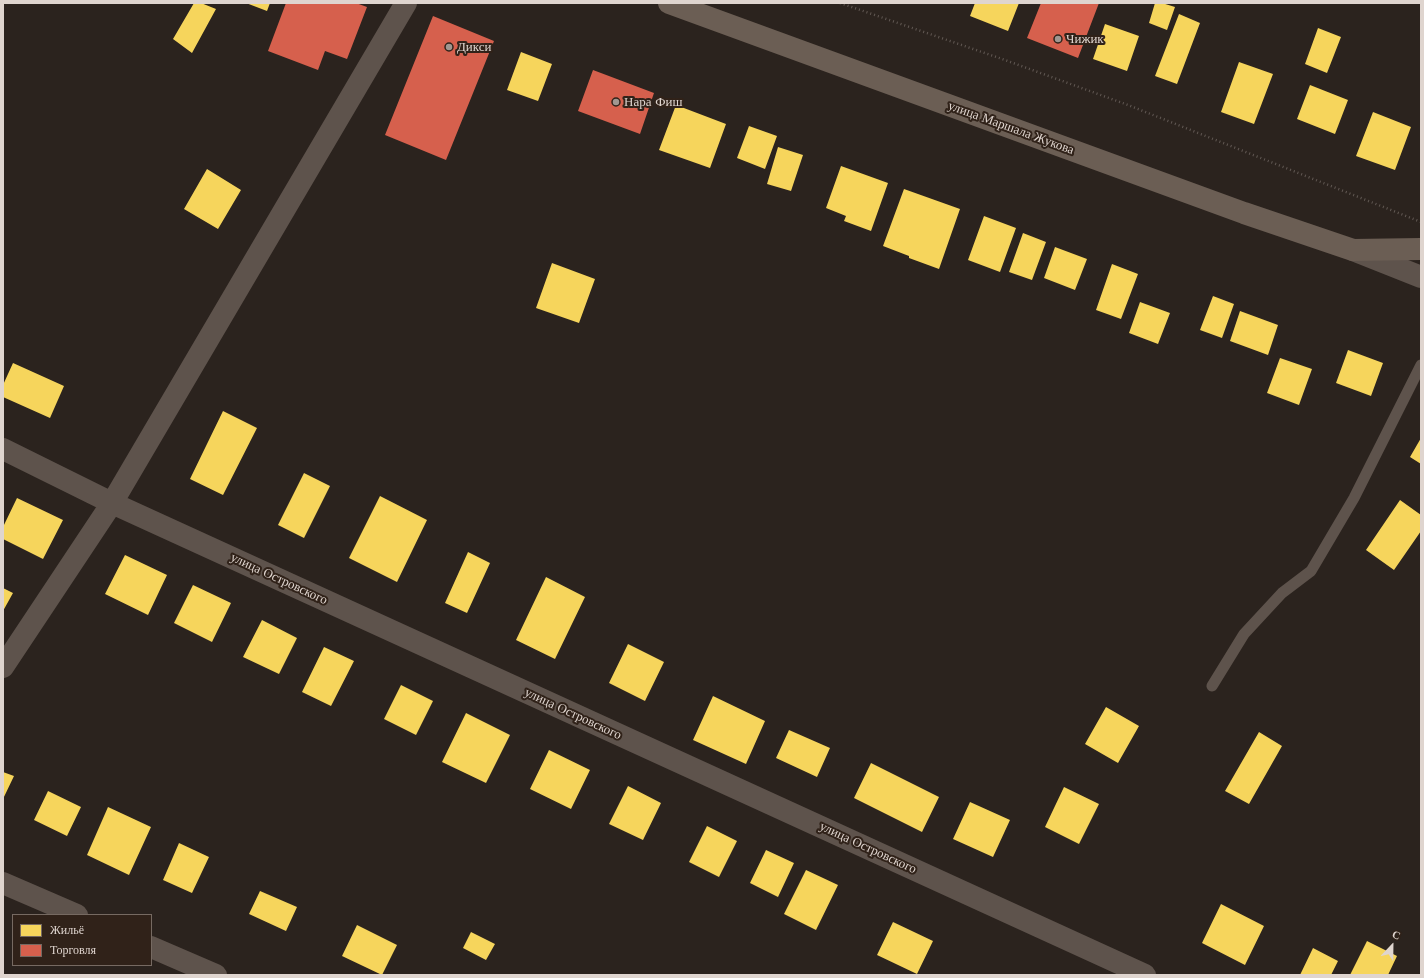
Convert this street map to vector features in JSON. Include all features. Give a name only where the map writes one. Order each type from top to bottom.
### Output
[{"type":"main road","name":"улица Маршала Жукова","points":[[669,3],[1244,213],[1353,250],[1421,249]]},
{"type":"street","points":[[3,667],[112,503],[406,3]]},
{"type":"street","name":"улица Маршала Жукова","points":[[1353,250],[1421,277]]},
{"type":"street","name":"улица Островского","points":[[3,449],[112,503],[1145,975]]},
{"type":"street","points":[[3,883],[75,914]]},
{"type":"street","points":[[152,947],[216,975]]},
{"type":"lane","points":[[1212,686],[1244,634],[1282,593],[1311,571],[1354,498],[1421,365]]},
{"type":"path","points":[[840,3],[1005,60],[1128,105],[1421,222]]},
{"type":"building: Жильё","points":[[194,3],[201,3],[216,9],[192,53],[173,39]]},
{"type":"building: Жильё","points":[[246,3],[270,3],[267,11]]},
{"type":"building: Жильё","points":[[975,3],[1019,3],[1008,31],[970,16]]},
{"type":"building: Жильё","points":[[1155,3],[1162,3],[1175,7],[1167,30],[1149,23]]},
{"type":"building: Жильё","points":[[1179,14],[1200,23],[1177,84],[1155,76]]},
{"type":"building: Жильё","points":[[1105,24],[1139,36],[1127,71],[1093,59]]},
{"type":"building: Жильё","points":[[1318,28],[1341,37],[1327,73],[1305,64]]},
{"type":"building: Жильё","points":[[521,52],[552,64],[538,101],[507,90]]},
{"type":"building: Жильё","points":[[1239,62],[1273,74],[1254,124],[1221,112]]},
{"type":"building: Жильё","points":[[1310,85],[1348,100],[1335,134],[1297,119]]},
{"type":"building: Жильё","points":[[676,105],[726,124],[710,168],[659,150]]},
{"type":"building: Жильё","points":[[1373,112],[1411,127],[1395,170],[1356,156]]},
{"type":"building: Жильё","points":[[749,126],[777,136],[765,169],[737,158]]},
{"type":"building: Жильё","points":[[778,147],[803,155],[791,191],[767,184]]},
{"type":"building: Жильё","points":[[841,166],[888,183],[871,231],[844,221],[846,216],[826,208]]},
{"type":"building: Жильё","points":[[207,169],[241,190],[218,229],[184,209]]},
{"type":"building: Жильё","points":[[904,189],[960,209],[939,269],[909,258],[909,256],[883,246]]},
{"type":"building: Жильё","points":[[984,216],[1016,228],[1000,272],[968,260]]},
{"type":"building: Жильё","points":[[1023,233],[1046,242],[1032,280],[1009,272]]},
{"type":"building: Жильё","points":[[1055,247],[1087,259],[1075,290],[1044,278]]},
{"type":"building: Жильё","points":[[552,263],[595,279],[579,323],[536,308]]},
{"type":"building: Жильё","points":[[1112,264],[1138,274],[1121,319],[1096,310]]},
{"type":"building: Жильё","points":[[1213,296],[1234,304],[1222,338],[1200,330]]},
{"type":"building: Жильё","points":[[1140,302],[1170,313],[1158,344],[1129,333]]},
{"type":"building: Жильё","points":[[1240,311],[1278,325],[1268,355],[1230,341]]},
{"type":"building: Жильё","points":[[1348,350],[1383,363],[1371,396],[1336,383]]},
{"type":"building: Жильё","points":[[1280,358],[1312,369],[1299,405],[1267,393]]},
{"type":"building: Жильё","points":[[13,363],[64,386],[50,418],[3,397],[3,385]]},
{"type":"building: Жильё","points":[[223,411],[257,428],[223,495],[190,479]]},
{"type":"building: Жильё","points":[[1421,438],[1421,464],[1410,457]]},
{"type":"building: Жильё","points":[[304,473],[330,486],[304,538],[278,525]]},
{"type":"building: Жильё","points":[[380,496],[427,520],[397,582],[349,558]]},
{"type":"building: Жильё","points":[[17,498],[63,520],[43,559],[3,539],[3,527]]},
{"type":"building: Жильё","points":[[1400,500],[1421,515],[1421,531],[1394,570],[1366,550]]},
{"type":"building: Жильё","points":[[468,552],[490,563],[467,613],[445,603]]},
{"type":"building: Жильё","points":[[125,555],[167,575],[148,615],[105,594]]},
{"type":"building: Жильё","points":[[546,577],[585,597],[555,659],[516,640]]},
{"type":"building: Жильё","points":[[193,585],[231,603],[212,642],[174,623]]},
{"type":"building: Жильё","points":[[3,588],[13,593],[3,611]]},
{"type":"building: Жильё","points":[[262,620],[297,638],[279,674],[243,657]]},
{"type":"building: Жильё","points":[[628,644],[664,662],[645,701],[609,683]]},
{"type":"building: Жильё","points":[[324,647],[354,661],[331,706],[302,692]]},
{"type":"building: Жильё","points":[[401,685],[433,701],[416,735],[384,719]]},
{"type":"building: Жильё","points":[[713,696],[765,721],[746,764],[693,740]]},
{"type":"building: Жильё","points":[[1106,707],[1139,726],[1118,763],[1085,744]]},
{"type":"building: Жильё","points":[[466,713],[510,735],[486,783],[442,762]]},
{"type":"building: Жильё","points":[[789,730],[830,748],[817,777],[776,758]]},
{"type":"building: Жильё","points":[[1259,732],[1282,746],[1249,804],[1225,791]]},
{"type":"building: Жильё","points":[[549,750],[590,770],[571,809],[530,789]]},
{"type":"building: Жильё","points":[[871,763],[939,797],[922,832],[854,798]]},
{"type":"building: Жильё","points":[[3,772],[14,776],[3,799]]},
{"type":"building: Жильё","points":[[628,786],[661,803],[643,840],[609,824]]},
{"type":"building: Жильё","points":[[1064,787],[1099,804],[1079,844],[1045,827]]},
{"type":"building: Жильё","points":[[48,791],[81,807],[67,836],[34,820]]},
{"type":"building: Жильё","points":[[970,802],[1010,820],[993,857],[953,839]]},
{"type":"building: Жильё","points":[[108,807],[151,827],[129,875],[87,855]]},
{"type":"building: Жильё","points":[[707,826],[737,841],[719,877],[689,862]]},
{"type":"building: Жильё","points":[[179,843],[209,857],[192,893],[163,880]]},
{"type":"building: Жильё","points":[[766,850],[794,863],[778,897],[750,883]]},
{"type":"building: Жильё","points":[[806,870],[838,885],[816,930],[784,914]]},
{"type":"building: Жильё","points":[[260,891],[297,907],[286,931],[249,914]]},
{"type":"building: Жильё","points":[[1221,904],[1264,926],[1245,965],[1202,943]]},
{"type":"building: Жильё","points":[[893,922],[933,941],[917,974],[877,955]]},
{"type":"building: Жильё","points":[[357,925],[397,945],[382,975],[342,956]]},
{"type":"building: Жильё","points":[[471,932],[495,944],[486,960],[463,948]]},
{"type":"building: Жильё","points":[[1367,941],[1397,956],[1388,975],[1350,975]]},
{"type":"building: Жильё","points":[[1313,948],[1338,961],[1331,975],[1300,975]]},
{"type":"building: Торговля","points":[[286,3],[356,3],[367,7],[347,59],[325,51],[318,70],[268,51]]},
{"type":"building: Торговля","points":[[1041,3],[1099,3],[1078,58],[1027,38]]},
{"type":"building: Торговля","points":[[433,16],[494,41],[446,160],[385,135]]},
{"type":"building: Торговля","name":"Нара Фиш","points":[[593,70],[654,93],[640,134],[578,111]]},
{"type":"place","name":"Чижик","points":[[1058,39]]},
{"type":"place","name":"Дикси","points":[[449,47]]},
{"type":"place","name":"Нара Фиш","points":[[616,102]]}]
